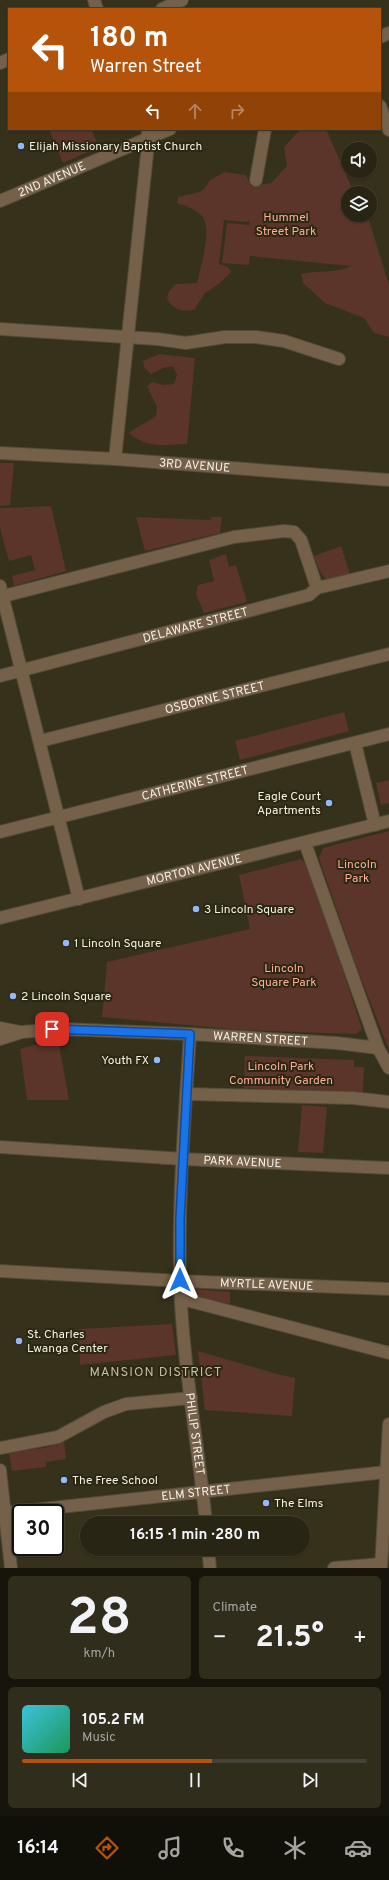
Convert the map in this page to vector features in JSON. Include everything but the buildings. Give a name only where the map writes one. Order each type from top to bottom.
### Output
[{"type":"street","points":[[164,8],[182,0]]},
{"type":"street","points":[[381,109],[389,130]]},
{"type":"street","name":"2ND AVENUE","points":[[0,201],[148,134],[166,130]]},
{"type":"street","points":[[256,180],[265,130]]},
{"type":"street","points":[[115,459],[148,134]]},
{"type":"street","points":[[0,329],[186,343],[225,337],[256,337],[284,342],[339,358]]},
{"type":"street","name":"3RD AVENUE","points":[[0,453],[115,459],[389,480]]},
{"type":"street","points":[[79,899],[22,670],[1,593],[234,537],[284,531],[294,532],[301,540],[317,588]]},
{"type":"street","name":"DELAWARE STREET","points":[[0,676],[310,595],[317,588],[389,571]]},
{"type":"street","name":"OSBORNE STREET","points":[[40,742],[389,654]]},
{"type":"street","name":"CATHERINE STREET","points":[[0,832],[389,734]]},
{"type":"street","points":[[355,743],[375,825]]},
{"type":"street","name":"MORTON AVENUE","points":[[0,918],[389,821]]},
{"type":"street","points":[[305,842],[378,1048],[389,1068]]},
{"type":"street","name":"WARREN STREET","points":[[0,1028],[22,1032]]},
{"type":"street","name":"WARREN STREET","points":[[0,1039],[22,1032],[61,1029],[190,1034],[337,1043],[378,1048]]},
{"type":"street","name":"PHILIP STREET","points":[[190,1034],[180,1219],[180,1280],[191,1398],[205,1516]]},
{"type":"street","points":[[186,1094],[353,1098],[389,1102]]},
{"type":"street","name":"PARK AVENUE","points":[[0,1147],[183,1160],[389,1168]]},
{"type":"street","name":"MYRTLE AVENUE","points":[[0,1270],[180,1280],[389,1289]]},
{"type":"street","points":[[182,1299],[389,1353]]},
{"type":"street","points":[[0,1448],[58,1437],[104,1412],[126,1404],[191,1398]]},
{"type":"street","points":[[334,1568],[381,1566],[389,1424]]},
{"type":"street","points":[[0,1470],[12,1568]]},
{"type":"street","name":"ELM STREET","points":[[5,1513],[386,1472]]},
{"type":"street","points":[[209,1556],[210,1568]]},
{"type":"green space","points":[[49,130],[91,130],[99,147],[63,163]]},
{"type":"green space","name":"Hummel Street Park","points":[[300,130],[326,130],[341,163],[341,178],[347,178],[351,186],[341,186],[341,222],[370,222],[389,285],[389,337],[374,333],[364,318],[325,303],[303,283],[301,274],[333,271],[351,266],[250,256],[249,265],[222,263],[227,223],[249,225],[250,221],[224,220],[219,264],[228,267],[231,272],[220,283],[205,293],[194,310],[186,311],[175,308],[167,299],[169,291],[176,284],[197,283],[205,249],[206,230],[205,222],[202,216],[177,203],[178,197],[200,192],[205,188],[210,180],[225,172],[246,175],[251,186],[271,183],[287,166],[284,147]]},
{"type":"green space","points":[[159,354],[195,358],[187,444],[150,444],[143,442],[129,433],[156,416],[157,407],[147,386],[152,382],[163,385],[174,384],[177,375],[173,366],[163,368],[151,374],[144,367],[143,361]]},
{"type":"green space","points":[[0,463],[14,463],[10,505],[0,506]]},
{"type":"green space","points":[[51,506],[66,571],[14,586],[12,576],[35,570],[31,555],[9,561],[0,528],[0,508]]},
{"type":"green space","points":[[136,517],[211,520],[211,517],[222,517],[220,533],[145,551]]},
{"type":"green space","points":[[341,546],[351,577],[330,582],[322,574],[314,556]]},
{"type":"green space","points":[[226,554],[229,567],[236,565],[247,602],[204,613],[196,594],[198,585],[214,581],[209,560]]},
{"type":"green space","points":[[344,712],[349,731],[240,760],[235,741]]},
{"type":"green space","points":[[389,780],[389,803],[381,805],[376,783]]},
{"type":"green space","name":"Lincoln Park","points":[[389,831],[389,1050],[356,965],[319,858],[323,848]]},
{"type":"green space","name":"Lincoln Square Park","points":[[301,859],[305,863],[336,949],[362,1029],[356,1034],[241,1030],[102,1017],[107,962],[250,929],[239,875]]},
{"type":"green space","points":[[46,1042],[59,1044],[69,1100],[27,1100],[20,1049]]},
{"type":"green space","name":"Lincoln Park Community Garden","points":[[245,1056],[354,1060],[354,1067],[364,1067],[363,1093],[244,1088]]},
{"type":"green space","points":[[302,1105],[327,1107],[323,1153],[298,1152]]},
{"type":"green space","points":[[193,1289],[230,1292],[230,1304],[193,1295]]},
{"type":"green space","points":[[172,1324],[176,1355],[80,1365],[79,1329]]},
{"type":"green space","points":[[198,1351],[295,1378],[292,1416],[205,1410]]},
{"type":"green space","points":[[64,1442],[66,1459],[46,1462],[46,1467],[12,1471],[9,1452],[44,1448]]},
{"type":"place","name":"Elijah Missionary Baptist Church","points":[[21,146]]},
{"type":"place","name":"Eagle Court Apartments","points":[[329,803]]},
{"type":"place","name":"3 Lincoln Square","points":[[196,909]]},
{"type":"place","name":"1 Lincoln Square","points":[[66,943]]},
{"type":"place","name":"2 Lincoln Square","points":[[13,996]]},
{"type":"place","name":"Youth FX","points":[[157,1060]]},
{"type":"place","name":"St. Charles Lwanga Center","points":[[19,1341]]},
{"type":"place","name":"The Free School","points":[[64,1480]]},
{"type":"place","name":"The Elms","points":[[266,1503]]},
{"type":"district","name":"MANSION DISTRICT","points":[[156,1371]]},
{"type":"route","points":[[52,1029],[190,1034],[180,1219],[180,1280]]}]
